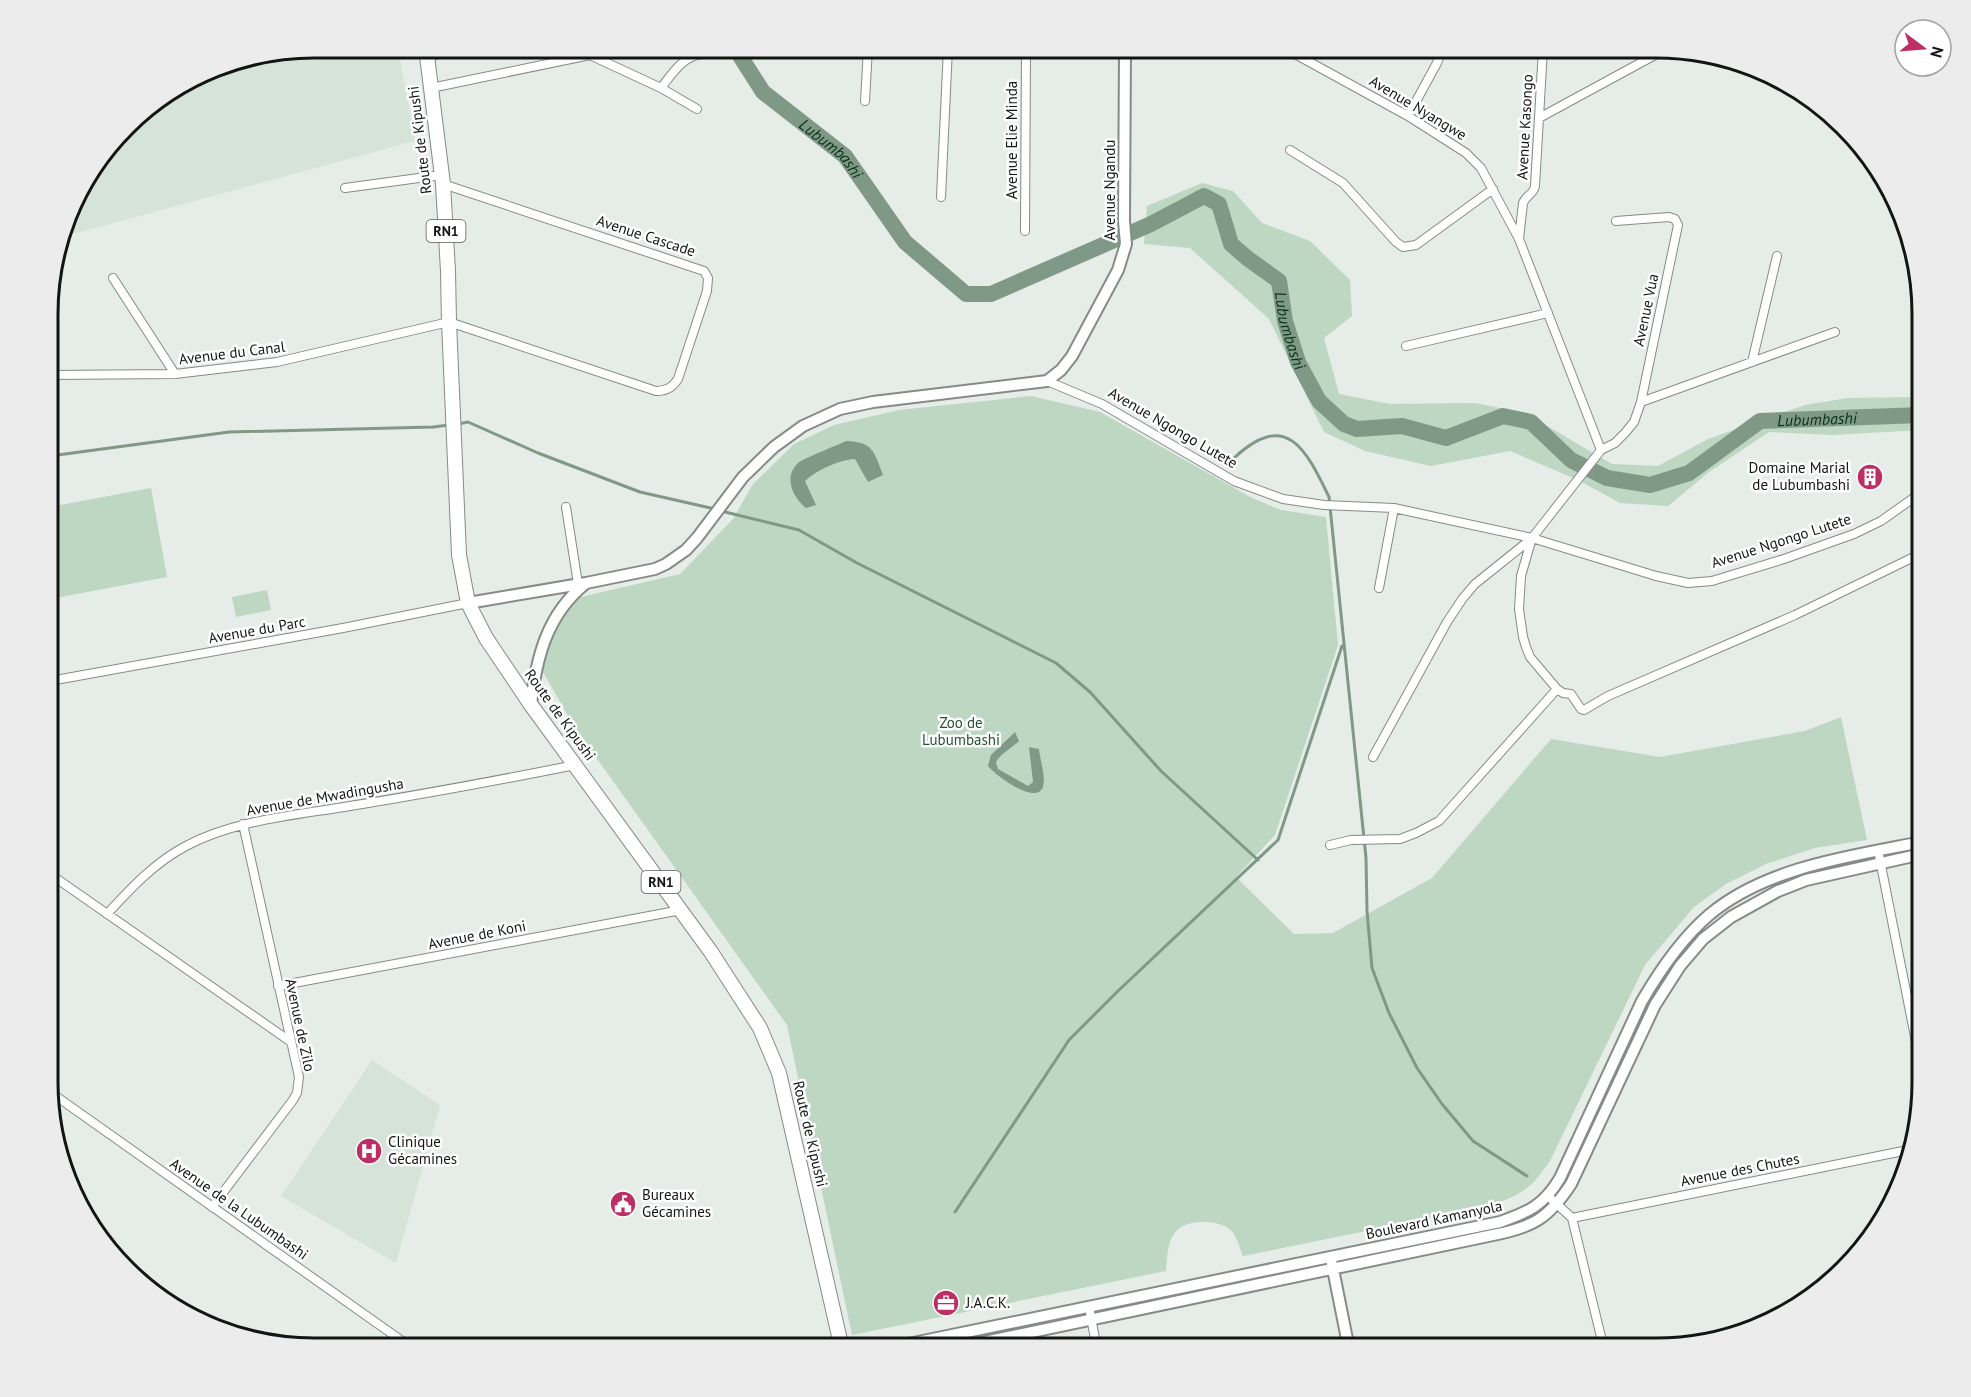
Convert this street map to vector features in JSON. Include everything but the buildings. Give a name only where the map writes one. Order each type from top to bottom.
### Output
[{"type":"highway","name":"Route de Kipushi","points":[[426,58],[442,179],[448,271],[459,555],[468,603],[486,638],[531,705],[681,910],[760,1028],[779,1073],[840,1339]]},
{"type":"main road","name":"Avenue Ngandu","points":[[1047,381],[1067,363],[1083,339],[1118,270],[1126,244],[1124,220],[1125,58]]},
{"type":"main road","name":"Avenue Ngongo Lutete","points":[[468,603],[582,584],[654,569],[666,564],[686,550],[713,519],[743,477],[774,447],[803,426],[840,409],[873,402],[1047,381]]},
{"type":"main road","points":[[531,705],[537,663],[547,632],[567,601],[582,584]]},
{"type":"main road","name":"Boulevard Kamanyola","points":[[933,1339],[1500,1222],[1528,1212],[1548,1196],[1560,1178],[1642,1001],[1656,976],[1708,916],[1756,885],[1791,871],[1912,844]]},
{"type":"main road","name":"Boulevard Kamanyola","points":[[998,1339],[1512,1231],[1538,1220],[1557,1204],[1571,1185],[1655,1005],[1680,966],[1703,939],[1731,917],[1778,891],[1806,880],[1912,856]]},
{"type":"main road","points":[[1331,1257],[1347,1339]]},
{"type":"street","points":[[430,88],[571,58]]},
{"type":"street","points":[[598,58],[662,88],[697,109]]},
{"type":"street","points":[[662,88],[670,76],[689,58]]},
{"type":"street","points":[[865,101],[867,58]]},
{"type":"street","points":[[941,197],[948,58]]},
{"type":"street","name":"Avenue Elie Minda","points":[[1025,231],[1026,58]]},
{"type":"street","name":"Avenue Nyangwe","points":[[1302,58],[1408,116],[1466,153],[1481,168],[1519,239],[1600,452]]},
{"type":"street","points":[[1408,116],[1439,58]]},
{"type":"street","name":"Avenue Kasongo","points":[[1519,239],[1523,203],[1536,186],[1542,58]]},
{"type":"street","points":[[1539,118],[1649,58]]},
{"type":"street","points":[[1290,150],[1343,183],[1403,247],[1416,245],[1493,189]]},
{"type":"street","points":[[345,188],[442,179]]},
{"type":"street","name":"Avenue Cascade","points":[[442,179],[700,268],[706,274],[708,285],[678,379],[674,385],[663,391],[656,391],[449,322]]},
{"type":"street","name":"Avenue Vua","points":[[1532,538],[1600,452],[1620,439],[1634,422],[1641,402],[1678,225],[1675,219],[1669,217],[1616,220]]},
{"type":"street","points":[[1752,362],[1777,256]]},
{"type":"street","points":[[113,278],[175,374]]},
{"type":"street","points":[[1406,346],[1548,313]]},
{"type":"street","name":"Avenue du Canal","points":[[58,375],[175,374],[277,362],[449,322]]},
{"type":"street","points":[[1641,402],[1834,332]]},
{"type":"street","name":"Avenue Ngongo Lutete","points":[[1047,381],[1102,404],[1234,481],[1283,499],[1324,505],[1394,508],[1532,538],[1656,576],[1689,583],[1712,581],[1854,534],[1881,521],[1912,499]]},
{"type":"street","points":[[566,507],[582,584]]},
{"type":"street","points":[[1379,588],[1394,508]]},
{"type":"street","points":[[1532,538],[1521,576],[1522,637],[1530,657],[1557,689],[1572,695],[1584,710],[1608,696],[1795,615],[1912,558]]},
{"type":"street","points":[[1373,757],[1447,622],[1463,598],[1474,584],[1532,538]]},
{"type":"street","name":"Avenue du Parc","points":[[58,680],[468,603]]},
{"type":"street","points":[[1330,845],[1351,840],[1400,839],[1439,821],[1557,689]]},
{"type":"street","name":"Avenue de Mwadingusha","points":[[107,914],[137,882],[166,858],[187,845],[243,825],[464,787],[575,765]]},
{"type":"street","name":"Avenue de Zilo","points":[[212,1207],[297,1093],[298,1077],[291,1042],[243,825]]},
{"type":"street","points":[[1878,850],[1912,1023]]},
{"type":"street","points":[[58,880],[291,1042]]},
{"type":"street","name":"Avenue de Koni","points":[[278,986],[681,910]]},
{"type":"street","name":"Avenue de la Lubumbashi","points":[[59,1098],[399,1339]]},
{"type":"street","name":"Avenue des Chutes","points":[[1572,1218],[1903,1151]]},
{"type":"street","points":[[1548,1196],[1572,1218],[1602,1339]]},
{"type":"street","points":[[1089,1307],[1096,1339]]},
{"type":"shaded area","points":[[314,58],[400,58],[415,141],[72,233],[85,201],[111,159],[133,133],[159,111],[186,93],[232,72],[265,63]]},
{"type":"shaded area","points":[[846,441],[862,443],[871,449],[883,475],[868,482],[855,459],[828,466],[805,481],[816,505],[806,508],[797,499],[792,487],[791,475],[794,469],[801,461]]},
{"type":"shaded area","points":[[1015,732],[1019,741],[998,759],[996,762],[998,769],[1028,786],[1033,782],[1029,747],[1039,749],[1044,778],[1043,787],[1039,792],[1032,793],[1016,787],[988,766],[991,755]]},
{"type":"shaded area","name":"Clinique Gécamines","points":[[372,1060],[440,1105],[396,1263],[281,1196]]},
{"type":"green space","points":[[1202,183],[1233,191],[1262,223],[1310,241],[1350,280],[1352,316],[1324,338],[1339,394],[1390,404],[1475,403],[1525,413],[1612,464],[1658,466],[1708,439],[1805,405],[1848,398],[1912,397],[1912,431],[1833,435],[1769,432],[1709,472],[1668,506],[1620,503],[1578,480],[1510,451],[1431,466],[1365,451],[1324,432],[1269,319],[1190,248],[1144,244],[1147,206]]},
{"type":"green space","name":"Zoo de Lubumbashi","points":[[1031,396],[1100,412],[1250,497],[1281,510],[1326,517],[1338,645],[1275,835],[1236,877],[1294,934],[1333,933],[1432,878],[1551,739],[1660,757],[1805,731],[1841,717],[1867,840],[1815,848],[1766,864],[1726,884],[1694,907],[1645,965],[1550,1161],[1530,1185],[1510,1198],[1490,1206],[1243,1256],[1234,1234],[1223,1225],[1207,1222],[1190,1223],[1177,1230],[1171,1239],[1166,1271],[852,1335],[787,1025],[573,725],[538,663],[572,599],[680,574],[733,519],[753,484],[794,444],[834,425],[899,410]]},
{"type":"green space","points":[[151,488],[167,577],[58,597],[58,505]]},
{"type":"green space","points":[[267,590],[271,610],[236,617],[232,597]]},
{"type":"waterway","name":"Lubumbashi","points":[[741,58],[763,92],[845,156],[905,242],[966,294],[991,294],[1151,224],[1204,196],[1219,204],[1231,244],[1279,281],[1285,321],[1298,362],[1319,401],[1344,424],[1357,429],[1402,426],[1446,438],[1503,416],[1531,422],[1571,460],[1607,478],[1650,485],[1689,473],[1760,421],[1912,415]]},
{"type":"waterway","points":[[458,424],[468,422],[538,453],[640,492],[715,509]]},
{"type":"waterway","points":[[58,455],[229,432],[449,425]]},
{"type":"waterway","points":[[1234,458],[1252,444],[1268,437],[1281,436],[1292,441],[1303,451],[1329,497],[1366,858],[1367,911],[1372,968],[1389,1013],[1417,1068],[1442,1104],[1473,1141],[1527,1176]]},
{"type":"waterway","points":[[721,511],[799,530],[857,563],[1056,663],[1090,692],[1161,771],[1258,860]]},
{"type":"waterway","points":[[955,1212],[1069,1040],[1278,840],[1342,646]]},
{"type":"place","name":"Domaine Marial de Lubumbashi","points":[[1870,477]]},
{"type":"place","name":"Clinique Gécamines","points":[[369,1151]]},
{"type":"place","name":"Bureaux Gécamines","points":[[623,1204]]},
{"type":"place","name":"J.A.C.K.","points":[[946,1303]]}]
